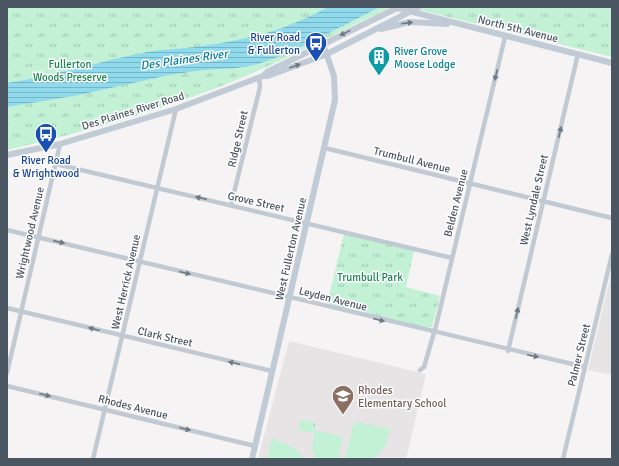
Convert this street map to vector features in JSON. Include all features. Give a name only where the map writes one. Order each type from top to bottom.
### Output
[{"type":"main road","name":"Des Plaines River Road","points":[[7,156],[60,144],[176,109],[261,77],[268,76],[327,54],[419,7]]},
{"type":"main road","name":"Des Plaines River Road","points":[[261,77],[267,72],[398,8]]},
{"type":"main road","name":"North 5th Avenue","points":[[398,8],[505,37],[612,63]]},
{"type":"main road","points":[[370,32],[410,22],[455,24]]},
{"type":"main road","name":"West Fullerton Avenue","points":[[252,459],[325,148],[336,94],[334,76],[323,44]]},
{"type":"street","name":"Belden Avenue","points":[[420,370],[424,367],[433,333],[505,37]]},
{"type":"street","name":"West Lyndale Street","points":[[508,350],[578,54]]},
{"type":"street","name":"Ridge Street","points":[[231,205],[260,87],[261,77]]},
{"type":"street","name":"West Herrick Avenue","points":[[93,459],[176,109]]},
{"type":"street","name":"Wrightwood Avenue","points":[[7,373],[60,144]]},
{"type":"street","name":"Trumbull Avenue","points":[[325,148],[612,218]]},
{"type":"street","name":"Grove Street","points":[[56,164],[452,258]]},
{"type":"street","name":"Leyden Avenue","points":[[7,230],[433,333],[585,367]]},
{"type":"street","name":"Palmer Street","points":[[563,459],[612,254]]},
{"type":"street","name":"Clark Street","points":[[7,308],[272,372]]},
{"type":"street","name":"Rhodes Avenue","points":[[7,386],[255,446]]},
{"type":"shaded area","points":[[612,270],[612,375],[588,370]]},
{"type":"shaded area","name":"Rhodes Elementary School","points":[[289,341],[426,374],[406,459],[258,459]]},
{"type":"green space","name":"Fullerton Woods Preserve","points":[[7,7],[391,7],[274,64],[206,92],[122,120],[7,150]]},
{"type":"green space","points":[[425,7],[612,7],[612,57],[420,10]]},
{"type":"green space","name":"Trumbull Park","points":[[344,234],[414,251],[406,287],[440,296],[432,327],[427,328],[327,304]]},
{"type":"green space","points":[[301,420],[316,423],[313,433],[298,430]]},
{"type":"green space","points":[[357,422],[390,429],[385,447],[372,459],[345,459],[354,423]]},
{"type":"green space","points":[[315,430],[341,436],[342,438],[338,459],[316,459],[312,450]]},
{"type":"green space","points":[[272,438],[297,450],[303,459],[267,459]]},
{"type":"water","name":"Des Plaines River","points":[[328,7],[380,7],[289,53],[258,64],[237,68],[203,70],[169,75],[79,95],[7,107],[7,83],[147,52],[195,47],[248,38],[295,23]]},
{"type":"place","name":"River Road & Fullerton","points":[[316,62]]},
{"type":"place","name":"River Grove Moose Lodge","points":[[379,76]]},
{"type":"place","name":"River Road & Wrightwood","points":[[46,154]]},
{"type":"place","name":"Rhodes Elementary School","points":[[343,416]]}]
